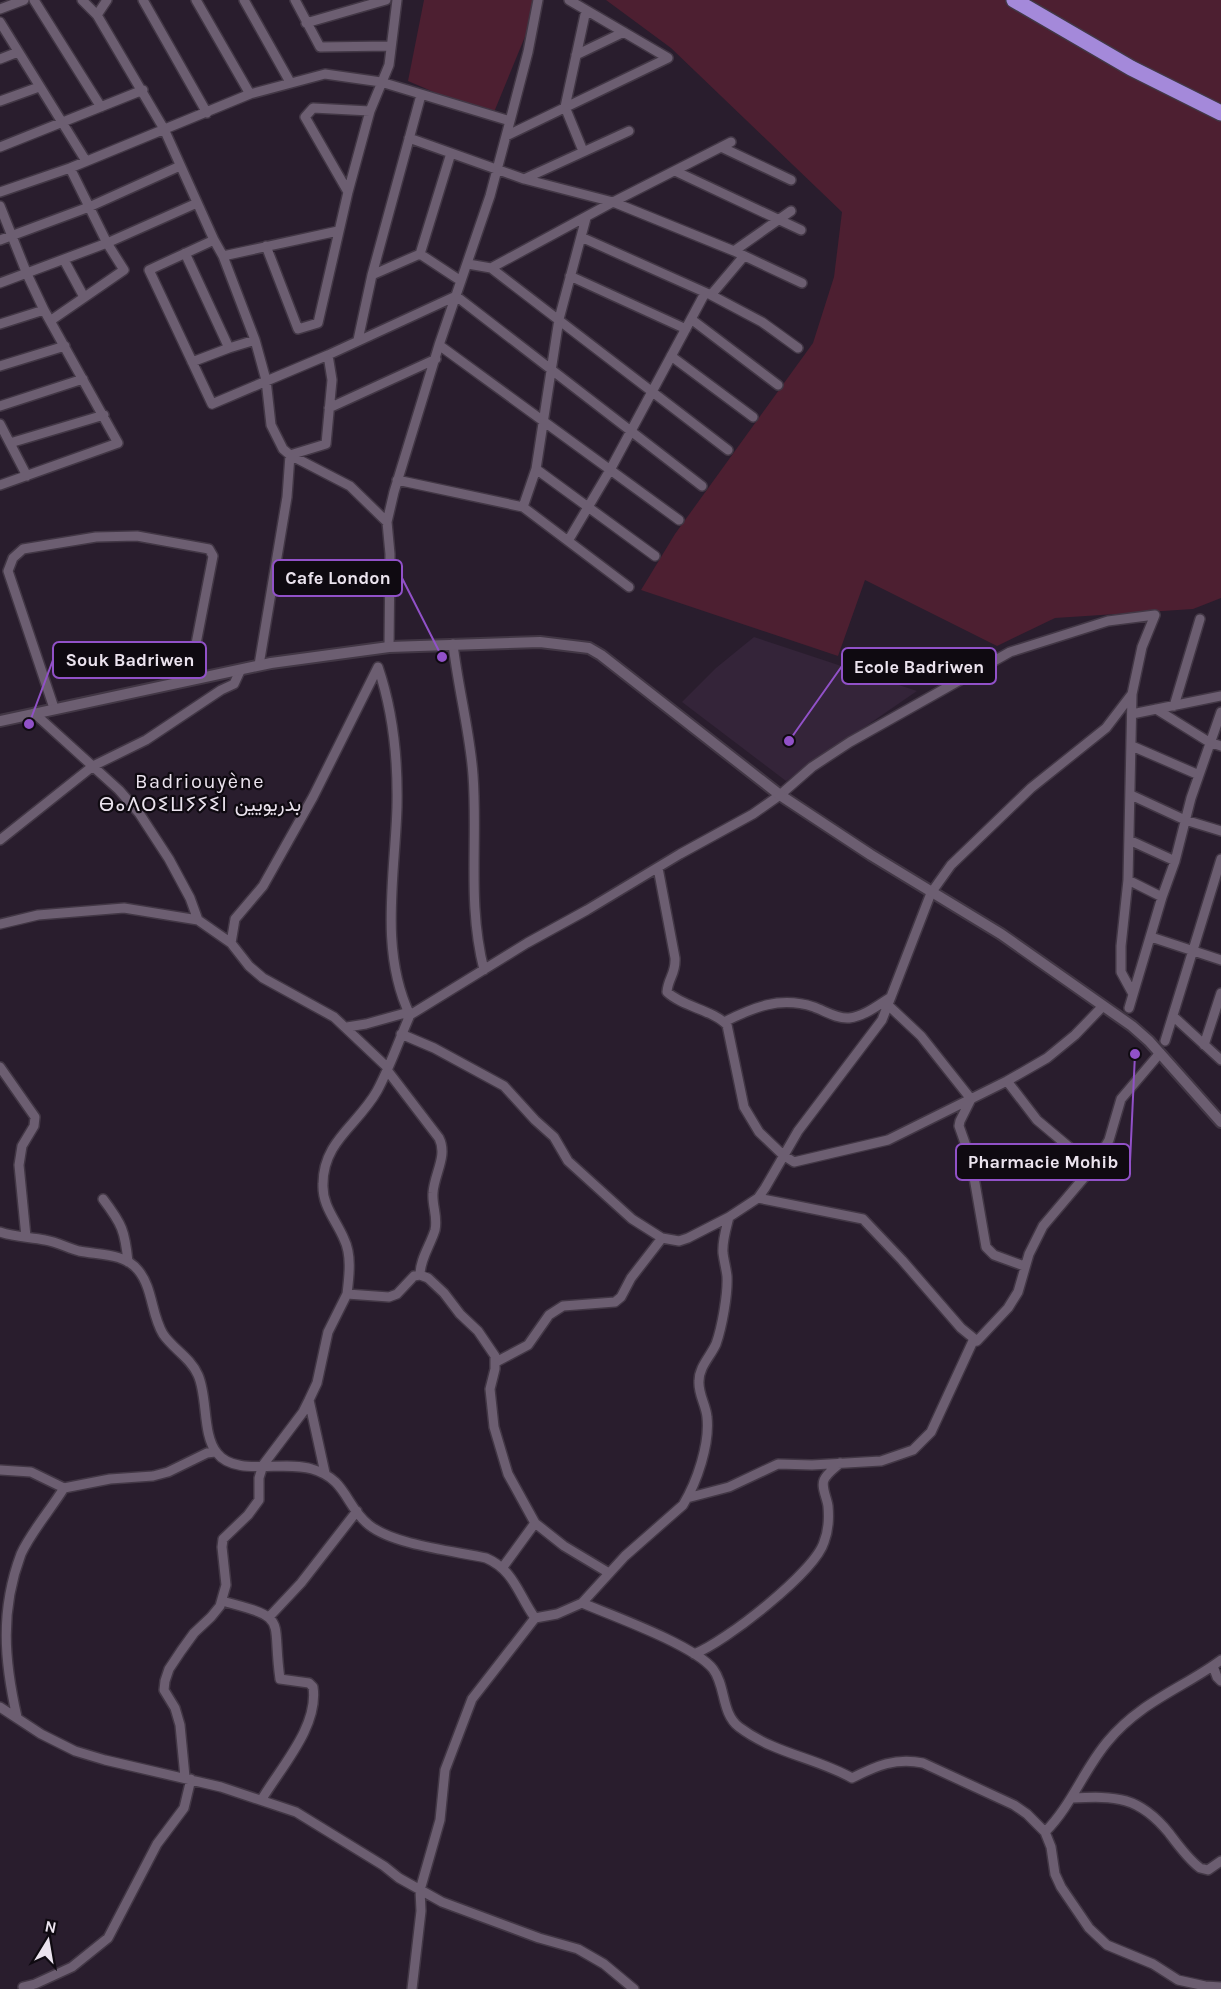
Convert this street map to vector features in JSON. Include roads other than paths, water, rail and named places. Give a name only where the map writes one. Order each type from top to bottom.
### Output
[{"type":"highway","points":[[1014,0],[1131,68],[1221,113]]},
{"type":"street","points":[[0,9],[24,0]]},
{"type":"street","points":[[33,0],[101,107]]},
{"type":"street","points":[[82,0],[98,15],[143,90],[164,129],[214,240],[224,256],[255,340],[266,380],[271,425],[283,449],[350,486],[387,522]]},
{"type":"street","points":[[98,15],[107,0]]},
{"type":"street","points":[[143,0],[207,113]]},
{"type":"street","points":[[196,0],[250,94]]},
{"type":"street","points":[[244,0],[290,82]]},
{"type":"street","points":[[295,0],[320,47],[390,46]]},
{"type":"street","points":[[306,23],[386,0]]},
{"type":"street","points":[[266,246],[298,329],[318,323],[348,192],[370,111],[388,65],[397,0]]},
{"type":"street","points":[[389,646],[390,554],[387,522],[397,480],[439,345],[468,264],[497,169],[528,52],[538,0]]},
{"type":"street","points":[[506,136],[668,58],[570,0]]},
{"type":"street","points":[[583,151],[564,107],[586,10]]},
{"type":"street","points":[[0,22],[86,160]]},
{"type":"street","points":[[576,55],[624,33]]},
{"type":"street","points":[[0,59],[18,52]]},
{"type":"street","points":[[0,192],[70,168],[250,94],[325,74],[381,82],[510,121]]},
{"type":"street","points":[[0,101],[39,87]]},
{"type":"street","points":[[0,147],[143,90]]},
{"type":"street","points":[[358,340],[372,275],[421,95]]},
{"type":"street","points":[[348,192],[305,117],[313,108],[370,111]]},
{"type":"street","points":[[524,178],[629,131]]},
{"type":"street","points":[[409,138],[524,178],[613,202],[734,251],[802,283]]},
{"type":"street","points":[[491,268],[731,142]]},
{"type":"street","points":[[721,147],[791,180]]},
{"type":"street","points":[[372,275],[420,254],[452,153]]},
{"type":"street","points":[[0,240],[89,207],[180,166]]},
{"type":"street","points":[[50,321],[124,270],[107,243],[70,168]]},
{"type":"street","points":[[675,171],[801,230]]},
{"type":"street","points":[[0,283],[107,243],[197,203]]},
{"type":"street","points":[[0,206],[44,310],[118,443],[0,485]]},
{"type":"street","points":[[734,251],[791,211]]},
{"type":"street","points":[[523,507],[536,469],[559,320],[586,218]]},
{"type":"street","points":[[224,256],[338,231]]},
{"type":"street","points":[[581,237],[708,294],[762,322],[798,348]]},
{"type":"street","points":[[214,240],[149,270],[212,404],[328,355],[456,296]]},
{"type":"street","points":[[185,253],[229,348]]},
{"type":"street","points":[[420,254],[461,281]]},
{"type":"street","points":[[568,541],[610,470],[691,319],[708,294],[744,256]]},
{"type":"street","points":[[64,260],[84,297]]},
{"type":"street","points":[[468,264],[491,268],[728,450]]},
{"type":"street","points":[[570,276],[686,329]]},
{"type":"street","points":[[456,296],[702,486]]},
{"type":"street","points":[[0,324],[44,310]]},
{"type":"street","points":[[691,319],[778,385]]},
{"type":"street","points":[[192,362],[255,340]]},
{"type":"street","points":[[439,345],[679,520]]},
{"type":"street","points":[[0,366],[65,346]]},
{"type":"street","points":[[291,455],[326,444],[332,380],[328,355]]},
{"type":"street","points":[[672,356],[753,417]]},
{"type":"street","points":[[329,408],[436,359]]},
{"type":"street","points":[[0,406],[83,379]]},
{"type":"street","points":[[5,439],[104,415]]},
{"type":"street","points":[[0,424],[5,439],[27,476]]},
{"type":"street","points":[[259,665],[287,497],[291,455]]},
{"type":"street","points":[[536,469],[655,556]]},
{"type":"street","points":[[397,480],[523,507],[629,586]]},
{"type":"street","points":[[54,708],[8,571],[13,558],[23,549],[96,537],[137,536],[209,549],[213,556],[189,680]]},
{"type":"street","points":[[347,1027],[409,1014],[527,943],[753,814],[780,795],[812,767],[850,742],[1010,652],[1108,621],[1155,615],[1142,647],[1132,694],[1128,880],[1121,946],[1121,972],[1133,994]]},
{"type":"street","points":[[1174,706],[1200,619]]},
{"type":"street","points":[[0,721],[240,671],[259,665],[389,646],[540,642],[589,648],[780,795],[931,893],[1001,934],[1132,1026],[1160,1053],[1221,1122]]},
{"type":"street","points":[[453,644],[473,772],[472,888],[478,946],[484,970]]},
{"type":"street","points":[[23,1987],[35,1984],[72,1966],[108,1938],[157,1844],[184,1808],[188,1778],[176,1708],[164,1690],[165,1681],[169,1669],[181,1650],[194,1633],[211,1617],[222,1601],[226,1585],[222,1548],[224,1539],[248,1515],[259,1500],[259,1478],[263,1465],[303,1412],[309,1400],[317,1383],[328,1332],[347,1294],[349,1278],[347,1245],[323,1199],[323,1172],[326,1161],[338,1139],[366,1107],[387,1069],[409,1014],[396,978],[392,949],[397,806],[395,762],[389,708],[375,648]]},
{"type":"street","points":[[231,943],[235,919],[262,886],[313,797],[378,667]]},
{"type":"street","points":[[0,840],[93,766],[146,740],[221,690],[234,684],[240,671]]},
{"type":"street","points":[[401,1034],[434,1048],[504,1086],[554,1137],[568,1161],[632,1219],[662,1238],[679,1241],[688,1238],[729,1217],[758,1198],[783,1155],[832,1085],[882,1020],[931,893],[951,865],[1031,788],[1106,728],[1132,694]]},
{"type":"street","points":[[1132,714],[1221,696]]},
{"type":"street","points":[[1156,709],[1209,742],[1221,746]]},
{"type":"street","points":[[1129,1008],[1175,861],[1191,798],[1221,712]]},
{"type":"street","points":[[34,713],[93,766],[132,806],[155,835],[190,897],[198,920]]},
{"type":"street","points":[[1132,746],[1199,775]]},
{"type":"street","points":[[1131,795],[1185,820],[1221,831]]},
{"type":"street","points":[[1129,840],[1175,861]]},
{"type":"street","points":[[1165,1041],[1174,1017],[1192,950],[1218,877],[1221,859]]},
{"type":"street","points":[[658,868],[676,970],[668,984],[667,992],[724,1022],[728,1030],[744,1107],[759,1132],[790,1161],[800,1162],[888,1140],[971,1099],[1047,1058],[1075,1035],[1103,1006]]},
{"type":"street","points":[[1128,880],[1162,897]]},
{"type":"street","points":[[0,924],[38,915],[115,908],[143,910],[198,920],[231,943],[249,966],[263,978],[317,1007],[347,1027],[387,1069],[439,1138],[442,1146],[442,1159],[433,1189],[436,1213],[434,1231],[422,1259],[420,1275]]},
{"type":"street","points":[[1151,937],[1221,960]]},
{"type":"street","points":[[1204,1045],[1221,993]]},
{"type":"street","points":[[724,1022],[758,1006],[773,1002],[797,1003],[848,1018],[864,1014],[889,1001]]},
{"type":"street","points":[[889,1001],[921,1036],[971,1099]]},
{"type":"street","points":[[1174,1017],[1221,1060]]},
{"type":"street","points":[[973,1341],[979,1340],[1008,1308],[1018,1292],[1024,1266],[1043,1226],[1093,1167],[1109,1140],[1121,1099],[1160,1053]]},
{"type":"street","points":[[0,1067],[35,1118],[34,1126],[22,1146],[19,1165],[26,1237]]},
{"type":"street","points":[[1007,1081],[1037,1120],[1093,1167]]},
{"type":"street","points":[[971,1099],[959,1126],[971,1160],[986,1246],[994,1255],[1024,1266]]},
{"type":"street","points":[[758,1198],[863,1219],[973,1341]]},
{"type":"street","points":[[103,1199],[119,1221],[126,1237],[128,1262]]},
{"type":"street","points":[[412,1989],[421,1911],[420,1890],[440,1820],[445,1770],[461,1725],[478,1692],[535,1618],[557,1614],[582,1603],[609,1573],[684,1504],[687,1498],[704,1456],[708,1434],[707,1414],[699,1383],[700,1372],[716,1344],[720,1327],[726,1284],[724,1241],[729,1217]]},
{"type":"street","points":[[0,1232],[47,1240],[79,1250],[116,1257],[128,1262],[138,1270],[143,1277],[163,1334],[188,1359],[199,1377],[204,1395],[206,1419],[215,1452],[226,1462],[248,1467],[289,1464],[325,1473],[344,1490],[357,1511],[371,1526],[428,1547],[486,1558],[503,1568],[535,1618]]},
{"type":"street","points":[[496,1362],[528,1345],[549,1315],[563,1306],[615,1302],[621,1297],[631,1278],[662,1238]]},
{"type":"street","points":[[347,1294],[388,1297],[397,1294],[414,1276],[420,1275],[435,1284],[460,1314],[478,1331],[495,1356],[496,1362],[490,1389],[494,1427],[508,1474],[535,1523],[564,1546],[609,1573]]},
{"type":"street","points":[[687,1498],[729,1486],[778,1464],[881,1461],[902,1455],[923,1442],[931,1432],[973,1341]]},
{"type":"street","points":[[309,1400],[325,1473]]},
{"type":"street","points":[[0,1470],[31,1472],[64,1488],[110,1479],[153,1476],[168,1472],[207,1453],[215,1452]]},
{"type":"street","points":[[694,1654],[717,1643],[809,1568],[826,1540],[829,1509],[823,1482],[840,1463]]},
{"type":"street","points":[[17,1717],[6,1662],[3,1627],[11,1584],[21,1553],[64,1488]]},
{"type":"street","points":[[270,1616],[302,1583],[357,1511]]},
{"type":"street","points":[[503,1568],[535,1523]]},
{"type":"street","points":[[222,1601],[270,1616],[277,1627],[280,1679],[309,1683],[313,1687],[313,1708],[300,1741],[262,1799]]},
{"type":"street","points":[[582,1603],[655,1634],[694,1654],[718,1677],[732,1719],[738,1727],[763,1743],[830,1767],[852,1778],[884,1763],[898,1760],[923,1763],[1014,1805],[1045,1832],[1051,1847],[1055,1874],[1061,1887],[1086,1923],[1107,1945],[1153,1964],[1178,1980],[1205,1986],[1221,1986]]},
{"type":"street","points":[[1045,1832],[1059,1818],[1099,1754],[1127,1722],[1152,1702],[1217,1663]]},
{"type":"street","points":[[1217,1663],[1217,1677],[1221,1681]]},
{"type":"street","points":[[0,1707],[41,1734],[75,1751],[121,1764],[188,1778],[262,1799],[296,1812],[420,1890],[465,1911],[585,1952],[604,1964],[634,1989]]},
{"type":"street","points":[[1072,1798],[1096,1797],[1129,1801],[1150,1813],[1200,1869],[1208,1870],[1221,1861]]},
{"type":"place","name":"Cafe London","points":[[442,657]]},
{"type":"place","name":"Souk Badriwen","points":[[29,724]]},
{"type":"place","name":"Ecole Badriwen","points":[[789,741]]},
{"type":"place","name":"Pharmacie Mohib","points":[[1135,1054]]},
{"type":"district","name":"Badriouyène ⴱⴰⴷⵔⵉⵡⵢⵢⵉⵏ بدريويين","points":[[200,792]]}]
